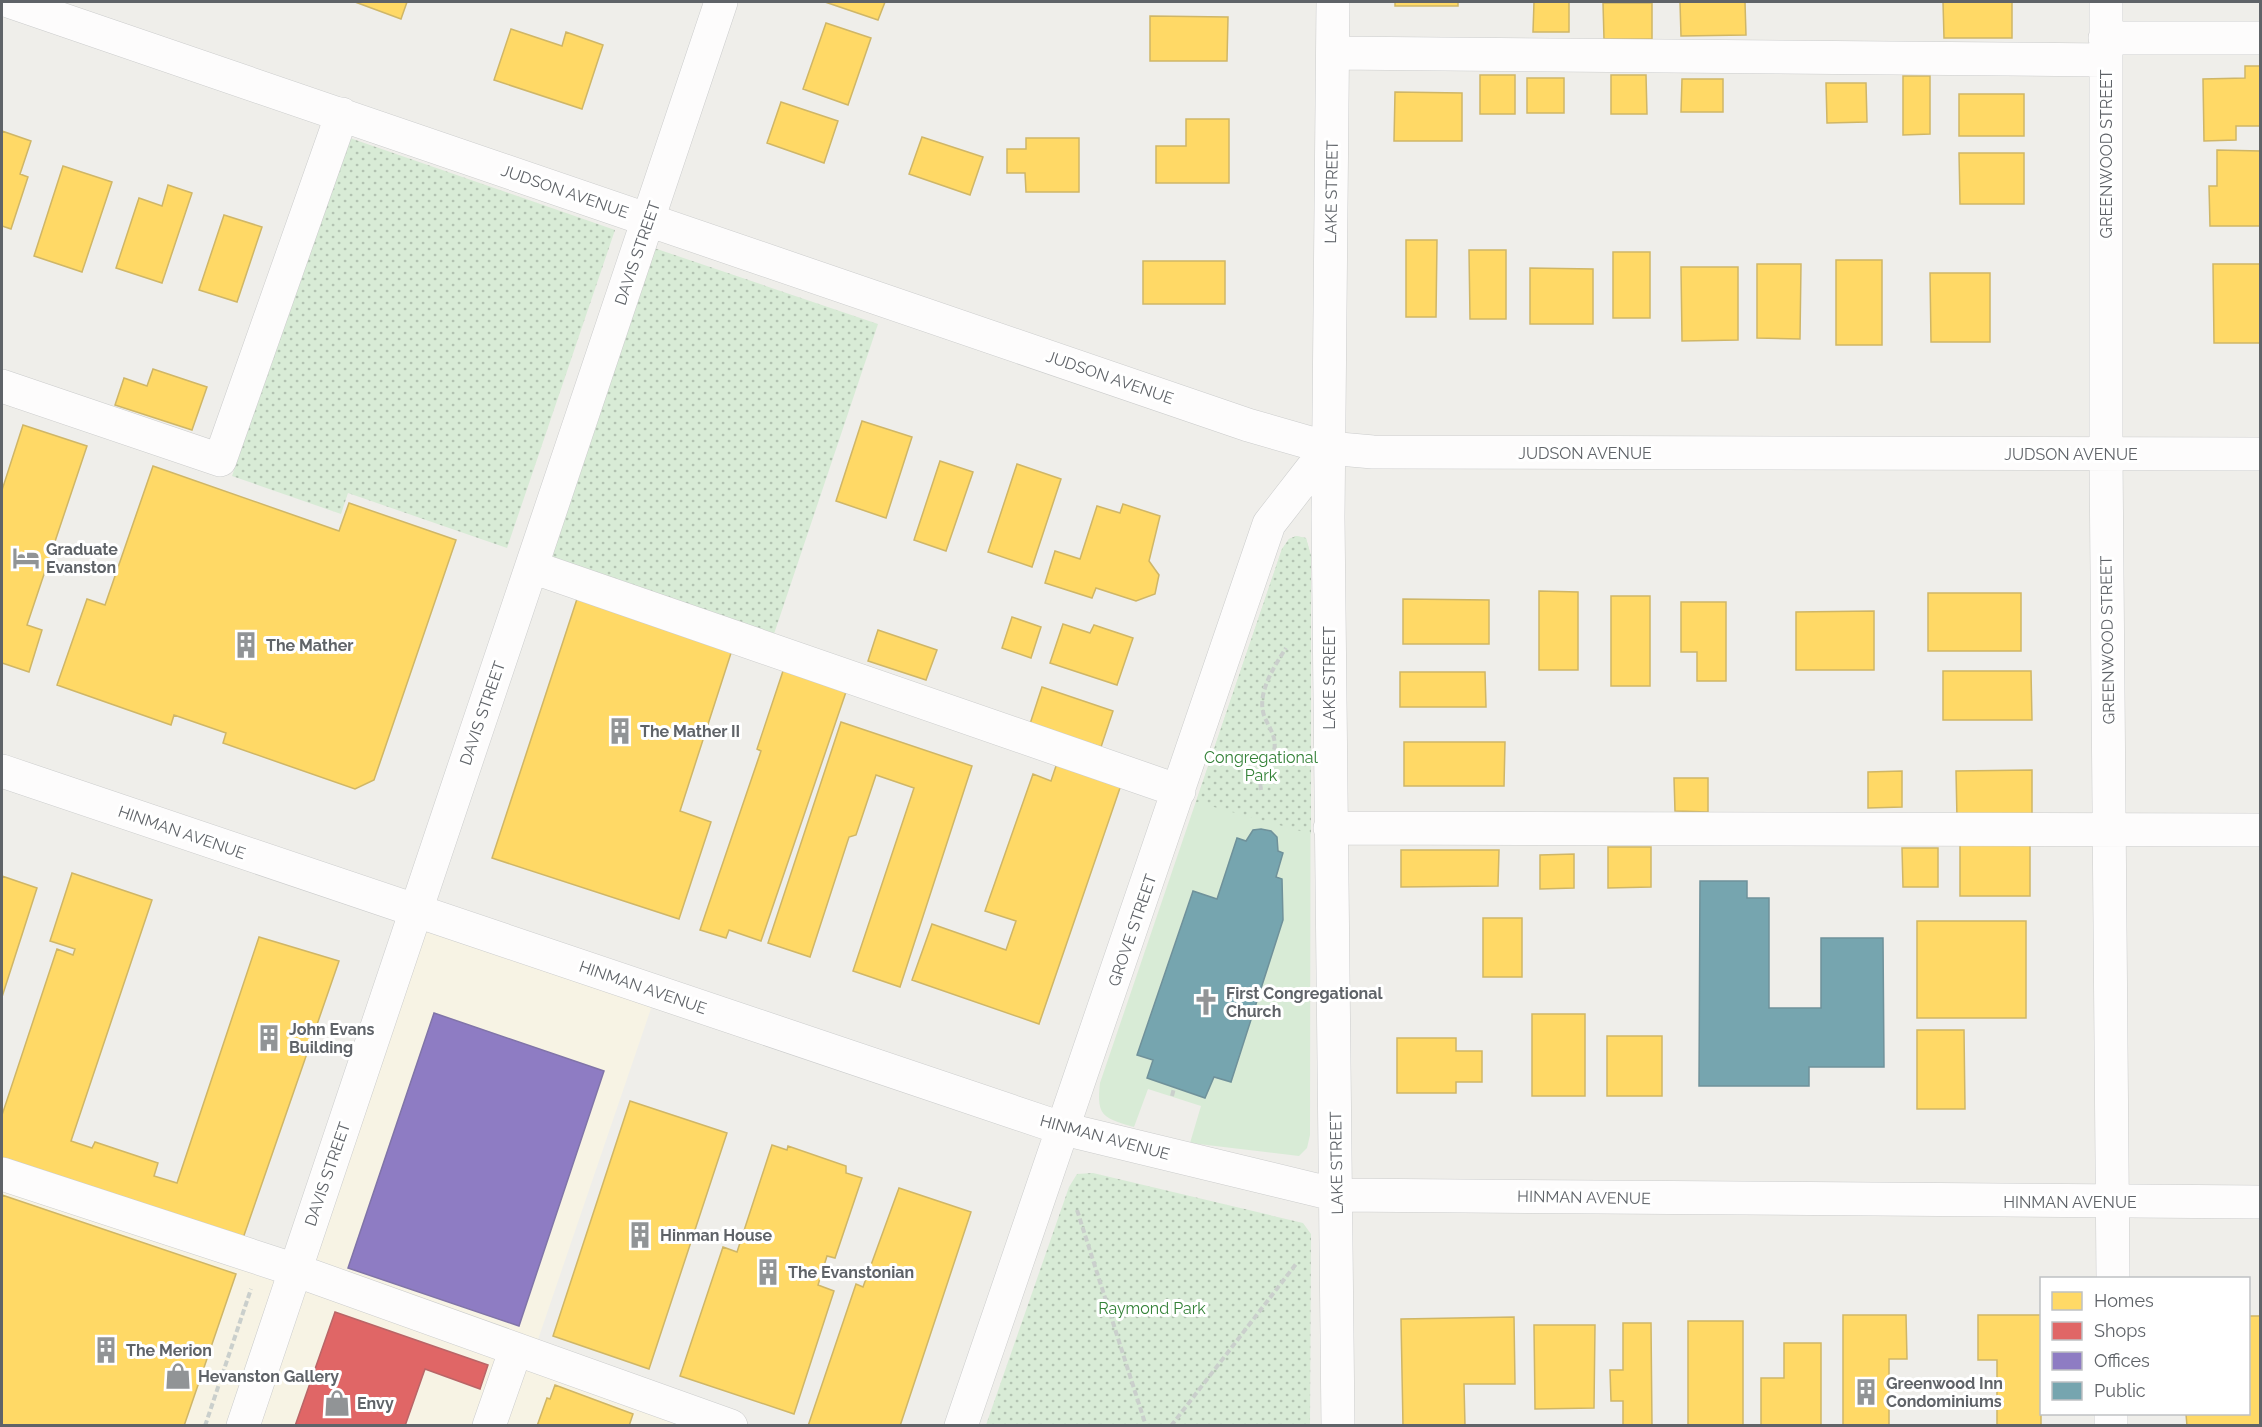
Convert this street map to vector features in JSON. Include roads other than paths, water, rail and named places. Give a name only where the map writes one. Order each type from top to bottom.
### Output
[{"type":"street","name":"JUDSON AVENUE","points":[[11,2],[1248,425],[1328,448],[1373,452],[2260,454]]},
{"type":"street","name":"DAVIS STREET","points":[[243,1425],[721,2]]},
{"type":"street","name":"LAKE STREET","points":[[1332,2],[1328,448],[1330,828],[1337,1195],[1338,1425]]},
{"type":"street","name":"GREENWOOD STREET","points":[[2106,2],[2106,454],[2113,1277]]},
{"type":"street","points":[[1333,53],[2106,49],[2260,38]]},
{"type":"street","points":[[2,386],[220,460],[342,114]]},
{"type":"street","name":"GROVE STREET","points":[[961,1425],[1269,524],[1328,448]]},
{"type":"street","points":[[532,567],[1179,790]]},
{"type":"street","name":"HINMAN AVENUE","points":[[2,771],[1064,1129],[1337,1195],[2113,1203],[2260,1202]]},
{"type":"street","points":[[1330,828],[2260,830]]},
{"type":"street","points":[[2,1174],[295,1270],[731,1425]]},
{"type":"street","points":[[489,1425],[516,1349]]},
{"type":"place","name":"Graduate Evanston","points":[[26,558]]},
{"type":"place","name":"The Mather","points":[[246,645]]},
{"type":"place","name":"The Mather II","points":[[620,731]]},
{"type":"place","name":"First Congregational Church","points":[[1206,1002]]},
{"type":"place","name":"John Evans Building","points":[[269,1038]]},
{"type":"place","name":"Hinman House","points":[[640,1235]]},
{"type":"place","name":"The Evanstonian","points":[[768,1272]]},
{"type":"place","name":"The Merion","points":[[106,1350]]},
{"type":"place","name":"Hevanston Gallery","points":[[178,1376]]},
{"type":"place","name":"Greenwood Inn Condominiums","points":[[1866,1392]]},
{"type":"place","name":"Envy","points":[[337,1403]]},
{"type":"park label","name":"Congregational Park","points":[[1261,766]]},
{"type":"park label","name":"Raymond Park","points":[[1152,1308]]}]
